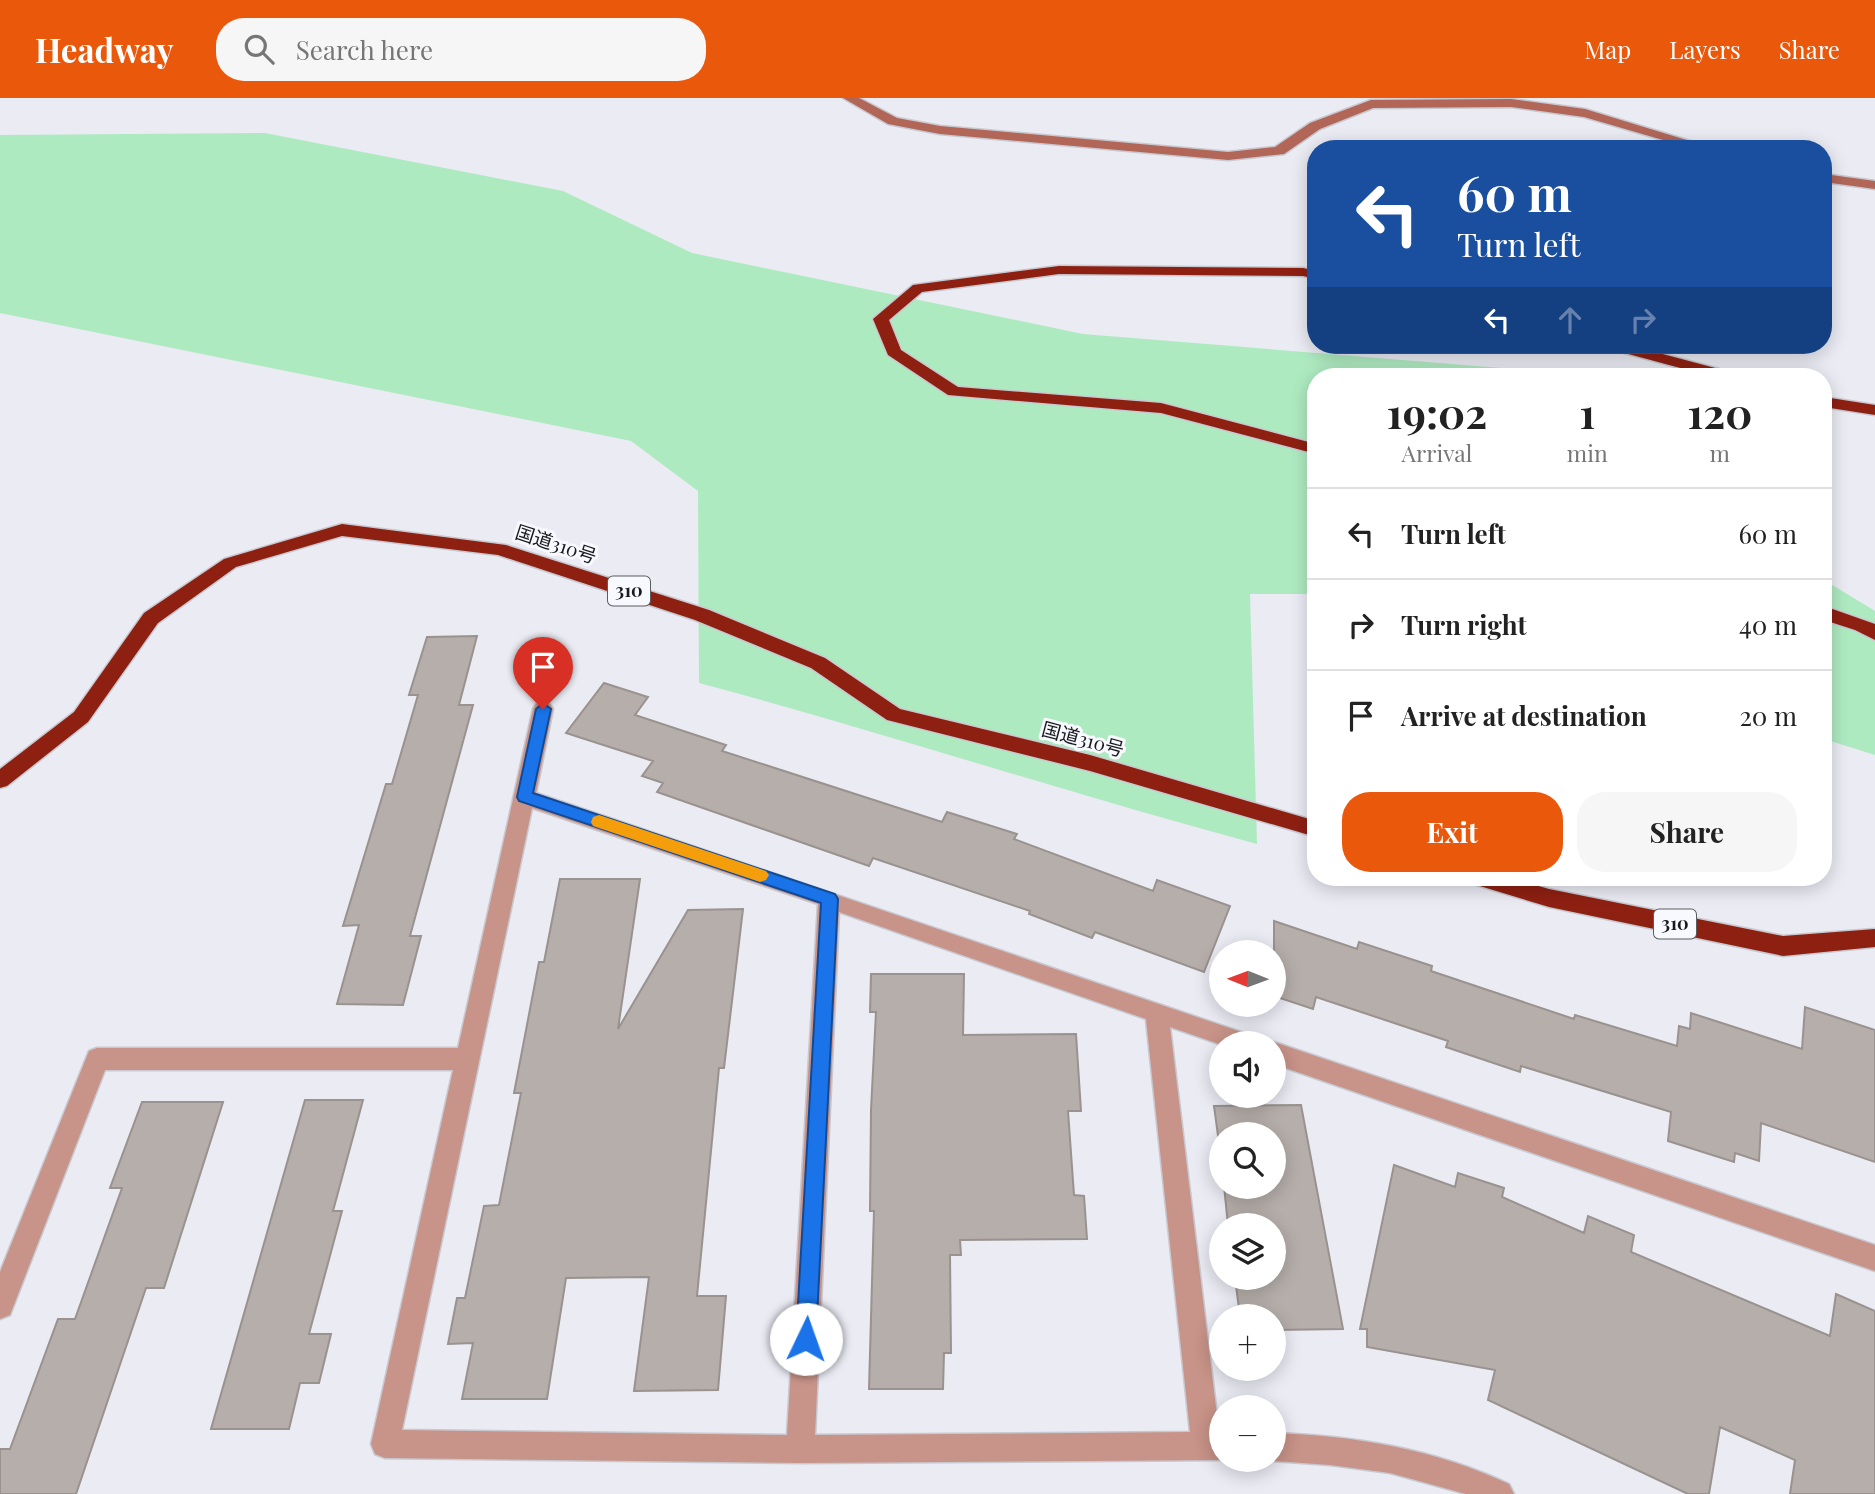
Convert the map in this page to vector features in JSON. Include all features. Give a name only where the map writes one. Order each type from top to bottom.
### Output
[{"type":"highway","points":[[1307,273],[1059,270],[918,288],[881,319],[894,352],[954,392],[1161,408],[1307,447]]},
{"type":"highway","points":[[1646,354],[1698,368]]},
{"type":"highway","points":[[1832,404],[1875,410]]},
{"type":"highway","name":"国道310号","points":[[0,780],[81,717],[151,618],[230,563],[342,530],[500,549],[702,615],[807,658],[894,715],[1090,763],[1307,826]]},
{"type":"highway","points":[[1832,616],[1862,625],[1875,633]]},
{"type":"highway","name":"310","points":[[1508,886],[1549,898],[1783,946],[1875,938]]},
{"type":"street","points":[[849,98],[893,121],[940,130],[1228,156],[1279,151],[1315,127],[1371,104],[1511,103],[1585,113],[1678,140]]},
{"type":"street","points":[[1832,179],[1875,185]]},
{"type":"street","points":[[543,709],[384,1444],[800,1449],[1209,1446]]},
{"type":"street","points":[[524,797],[1210,1031]]},
{"type":"street","points":[[800,1449],[829,899]]},
{"type":"street","points":[[1157,1013],[1209,1408]]},
{"type":"street","points":[[1286,1057],[1875,1258]]},
{"type":"street","points":[[0,1306],[97,1059],[469,1059]]},
{"type":"street","points":[[1286,1447],[1331,1449],[1419,1465],[1499,1494]]},
{"type":"green space","points":[[265,133],[563,191],[692,253],[1083,334],[1502,368],[1307,368],[1307,594],[1250,594],[1257,844],[699,683],[698,491],[631,441],[0,313],[0,135]]},
{"type":"green space","points":[[1832,585],[1875,611],[1875,755],[1832,742]]},
{"type":"building","points":[[477,636],[459,705],[473,705],[410,936],[421,936],[403,1005],[337,1004],[359,925],[343,926],[386,784],[392,784],[418,695],[409,695],[427,637]]},
{"type":"building","points":[[604,683],[648,697],[635,715],[726,745],[722,751],[942,822],[947,812],[1017,834],[1014,839],[1153,891],[1157,880],[1230,906],[1217,940],[1209,940],[1209,959],[1204,972],[1095,932],[1092,938],[1029,914],[1030,911],[873,858],[869,866],[657,792],[663,783],[642,776],[653,761],[566,733]]},
{"type":"building","points":[[560,879],[640,879],[618,1029],[688,910],[743,909],[724,1068],[719,1068],[697,1296],[726,1296],[718,1390],[634,1391],[649,1277],[566,1278],[547,1399],[462,1399],[473,1343],[448,1344],[457,1298],[465,1298],[484,1206],[499,1205],[521,1093],[514,1093],[539,962],[544,962]]},
{"type":"building","points":[[1274,921],[1357,949],[1359,942],[1432,966],[1431,971],[1574,1019],[1575,1015],[1677,1046],[1679,1026],[1690,1029],[1691,1013],[1802,1049],[1805,1007],[1875,1030],[1875,1162],[1761,1123],[1759,1161],[1735,1153],[1734,1162],[1668,1141],[1671,1112],[1521,1066],[1520,1072],[1446,1047],[1448,1041],[1316,997],[1313,1009],[1286,1000],[1286,940],[1274,940]]},
{"type":"building","points":[[871,974],[964,974],[963,1035],[1076,1034],[1081,1111],[1068,1111],[1074,1195],[1084,1196],[1087,1239],[960,1240],[961,1255],[950,1255],[951,1353],[944,1353],[943,1389],[869,1389],[874,1211],[870,1211],[871,1110],[876,1012],[870,1012]]},
{"type":"building","points":[[305,1100],[363,1100],[333,1211],[342,1211],[309,1334],[331,1334],[319,1383],[300,1383],[289,1429],[211,1429]]},
{"type":"building","points":[[142,1102],[223,1102],[164,1288],[146,1288],[76,1494],[0,1494],[0,1449],[10,1449],[58,1319],[75,1319],[122,1188],[110,1188]]},
{"type":"building","points":[[1286,1105],[1301,1105],[1343,1329],[1286,1330],[1286,1304],[1238,1304],[1237,1290],[1286,1290],[1286,1213],[1227,1213],[1225,1199],[1286,1199],[1286,1122],[1216,1122],[1214,1108],[1286,1108]]},
{"type":"building","points":[[1394,1165],[1455,1187],[1458,1173],[1504,1188],[1502,1197],[1584,1233],[1588,1216],[1634,1235],[1631,1252],[1830,1336],[1836,1294],[1875,1311],[1875,1494],[1790,1494],[1795,1460],[1720,1427],[1709,1494],[1688,1494],[1488,1400],[1495,1370],[1367,1347],[1367,1329],[1360,1329]]},
{"type":"slow traffic","points":[[599,822],[760,875]]},
{"type":"route","points":[[543,709],[524,797],[829,899],[806,1339]]}]
